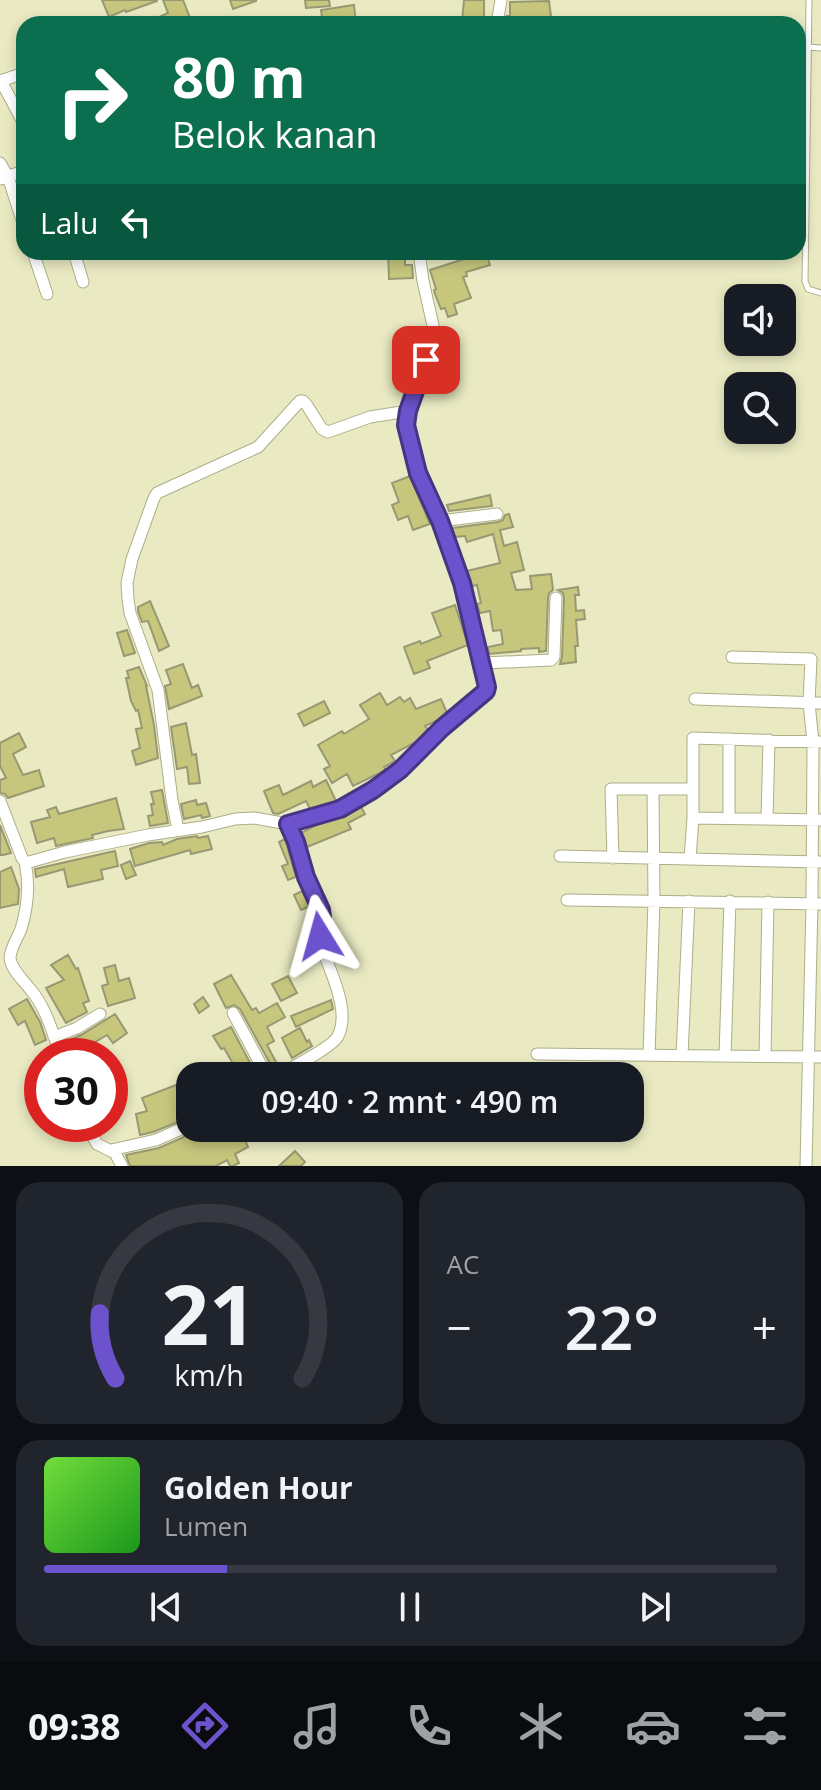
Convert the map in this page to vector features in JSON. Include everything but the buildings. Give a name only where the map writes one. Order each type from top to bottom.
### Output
[{"type":"street","points":[[1,81],[16,109]]},
{"type":"street","points":[[0,163],[16,207]]},
{"type":"street","points":[[36,260],[47,294]]},
{"type":"street","points":[[76,260],[83,282]]},
{"type":"street","points":[[25,862],[246,818],[288,824],[340,809],[400,770],[442,728],[486,691],[483,663],[462,583],[440,521],[418,473],[406,425],[434,330],[420,260]]},
{"type":"street","points":[[178,830],[158,690],[130,613],[128,599],[127,583],[132,559],[154,498],[157,493],[258,447],[300,401],[306,404],[322,429],[328,432],[370,417],[408,411]]},
{"type":"street","points":[[440,521],[497,514]]},
{"type":"street","points":[[483,663],[551,660],[554,657],[556,598]]},
{"type":"street","points":[[732,657],[811,659],[817,742],[816,903],[807,1057],[806,1166]]},
{"type":"street","points":[[695,699],[815,703]]},
{"type":"street","points":[[690,859],[693,738],[817,742]]},
{"type":"street","points":[[729,739],[729,818]]},
{"type":"street","points":[[767,819],[769,740]]},
{"type":"street","points":[[613,858],[611,789],[693,789]]},
{"type":"street","points":[[649,1055],[655,858],[653,789]]},
{"type":"street","points":[[0,801],[25,862],[29,890],[11,962],[37,1000],[54,1037],[100,1014]]},
{"type":"street","points":[[693,818],[816,820]]},
{"type":"street","points":[[288,824],[321,910],[321,944],[341,1003],[342,1020],[339,1034],[332,1043],[300,1062]]},
{"type":"street","points":[[560,856],[816,862]]},
{"type":"street","points":[[567,900],[816,903]]},
{"type":"street","points":[[682,1056],[689,901]]},
{"type":"street","points":[[725,1056],[730,901]]},
{"type":"street","points":[[765,1057],[768,902]]},
{"type":"street","points":[[233,1013],[259,1062]]},
{"type":"street","points":[[537,1054],[821,1057]]},
{"type":"street","points":[[111,1150],[156,1140],[176,1131]]},
{"type":"street","points":[[96,1142],[119,1157],[122,1166]]},
{"type":"lane","points":[[806,203],[809,0]]},
{"type":"lane","points":[[808,47],[821,48]]},
{"type":"lane","points":[[805,260],[808,289],[821,293]]},
{"type":"route","points":[[320,936],[321,910],[288,824],[340,809],[373,790],[400,770],[487,687],[462,583],[440,521],[418,473],[406,425],[426,360]]}]
